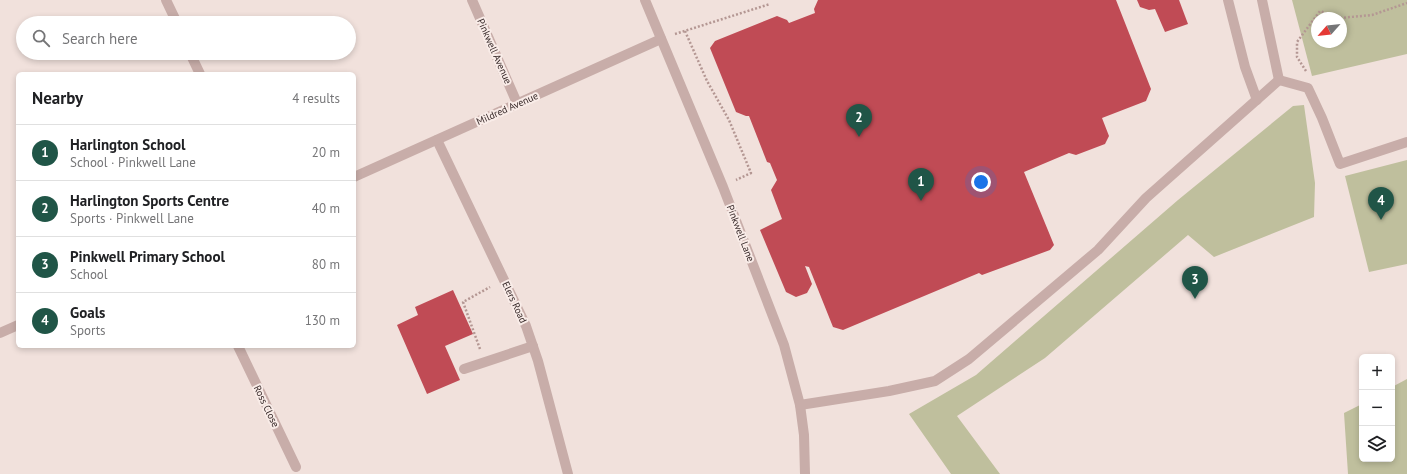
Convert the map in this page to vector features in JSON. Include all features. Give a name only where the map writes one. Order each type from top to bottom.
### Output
[{"type":"street","points":[[166,0],[174,16]]},
{"type":"street","name":"Pinkwell Avenue","points":[[472,0],[517,103]]},
{"type":"street","name":"Pinkwell Lane","points":[[645,0],[723,187],[784,345],[800,405],[804,435],[805,474]]},
{"type":"street","points":[[1228,0],[1245,67],[1257,100]]},
{"type":"street","points":[[1262,0],[1279,80]]},
{"type":"street","name":"Mildred Avenue","points":[[356,176],[661,39]]},
{"type":"street","points":[[193,60],[199,72]]},
{"type":"street","points":[[800,405],[889,391],[935,381],[969,359],[1098,250],[1146,198],[1279,80]]},
{"type":"street","points":[[1279,80],[1308,88],[1322,118],[1340,164],[1407,142]]},
{"type":"street","name":"Elers Road","points":[[438,140],[526,326],[550,402],[568,474]]},
{"type":"street","points":[[0,333],[16,326]]},
{"type":"street","points":[[464,369],[533,346]]},
{"type":"street","name":"Ross Close","points":[[239,348],[296,467]]},
{"type":"path","points":[[1347,18],[1372,16],[1407,2]]},
{"type":"path","points":[[661,39],[770,4]]},
{"type":"path","points":[[1308,88],[1306,71],[1297,57],[1297,42],[1311,23]]},
{"type":"path","points":[[684,31],[707,81],[729,120],[751,173],[723,187]]},
{"type":"path","points":[[485,362],[463,302],[504,280]]},
{"type":"green space","points":[[1292,0],[1407,0],[1407,54],[1312,76]]},
{"type":"green space","points":[[1304,105],[1315,183],[1314,217],[1214,257],[1188,235],[1045,358],[957,416],[1000,474],[951,474],[909,414],[976,375],[1178,200],[1293,106]]},
{"type":"green space","points":[[1407,160],[1407,264],[1369,272],[1345,176]]},
{"type":"green space","points":[[1407,379],[1407,474],[1348,474],[1344,413],[1359,406],[1359,462],[1395,462],[1395,385]]},
{"type":"building","points":[[818,0],[1116,0],[1151,89],[1146,101],[1102,118],[1109,136],[1105,144],[1076,155],[1069,153],[1024,172],[1054,245],[1050,250],[982,275],[979,273],[843,330],[833,327],[809,267],[805,266],[812,284],[807,293],[796,297],[786,292],[760,230],[782,219],[771,190],[777,180],[770,163],[767,162],[749,116],[736,112],[710,48],[715,41],[777,16],[787,20],[789,23],[815,13],[814,9]]},
{"type":"building","points":[[1137,0],[1179,0],[1188,24],[1165,32],[1155,9],[1149,10],[1140,7]]},
{"type":"building","points":[[453,290],[473,334],[445,346],[460,380],[427,394],[397,325],[418,315],[415,307]]},
{"type":"place","name":"Harlington Sports Centre","points":[[859,137]]},
{"type":"place","name":"Harlington School","points":[[921,201]]},
{"type":"place","name":"Goals","points":[[1381,220]]},
{"type":"place","name":"Pinkwell Primary School","points":[[1195,299]]}]
